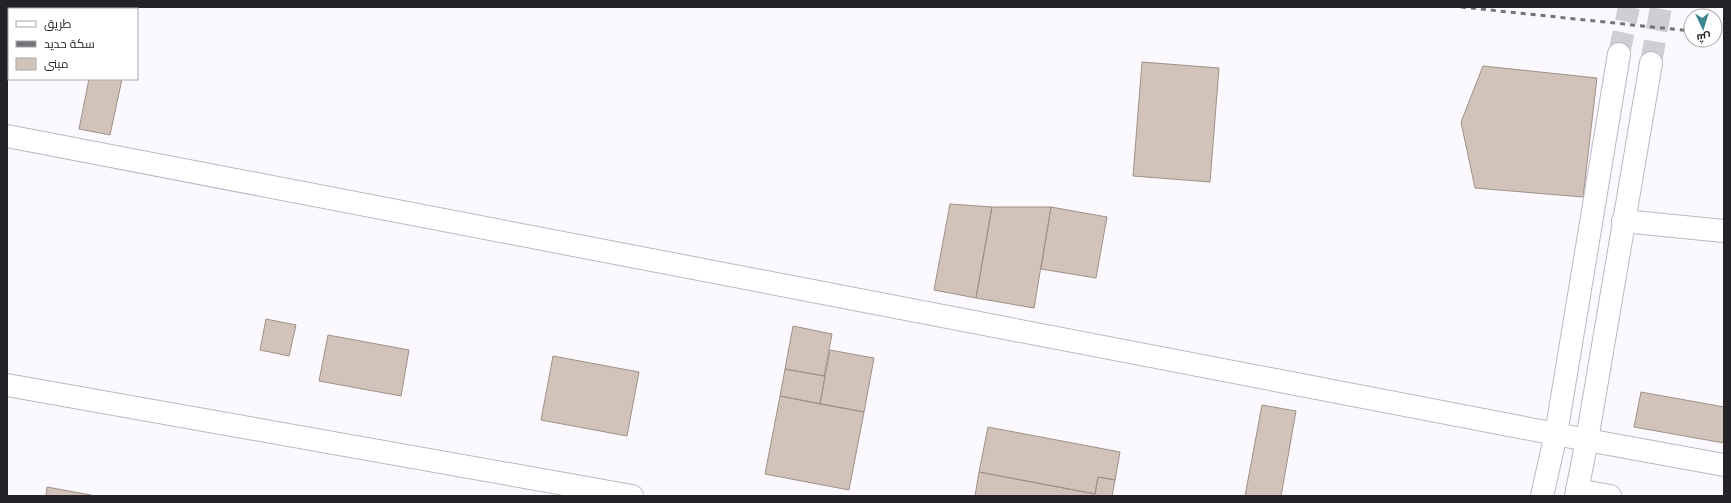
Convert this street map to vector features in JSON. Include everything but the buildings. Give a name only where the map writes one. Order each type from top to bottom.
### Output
[{"type":"main road","points":[[1542,496],[1556,434],[1619,54]]},
{"type":"main road","points":[[1610,496],[1576,493],[1587,440],[1651,63]]},
{"type":"main road","points":[[7,136],[1587,440],[1724,464]]},
{"type":"main road","points":[[1624,221],[1724,231]]},
{"type":"main road","points":[[7,385],[632,496]]},
{"type":"tunnel","points":[[1619,54],[1629,7]]},
{"type":"tunnel","points":[[1651,63],[1661,7]]},
{"type":"railway","points":[[1461,7],[1683,30]]}]
